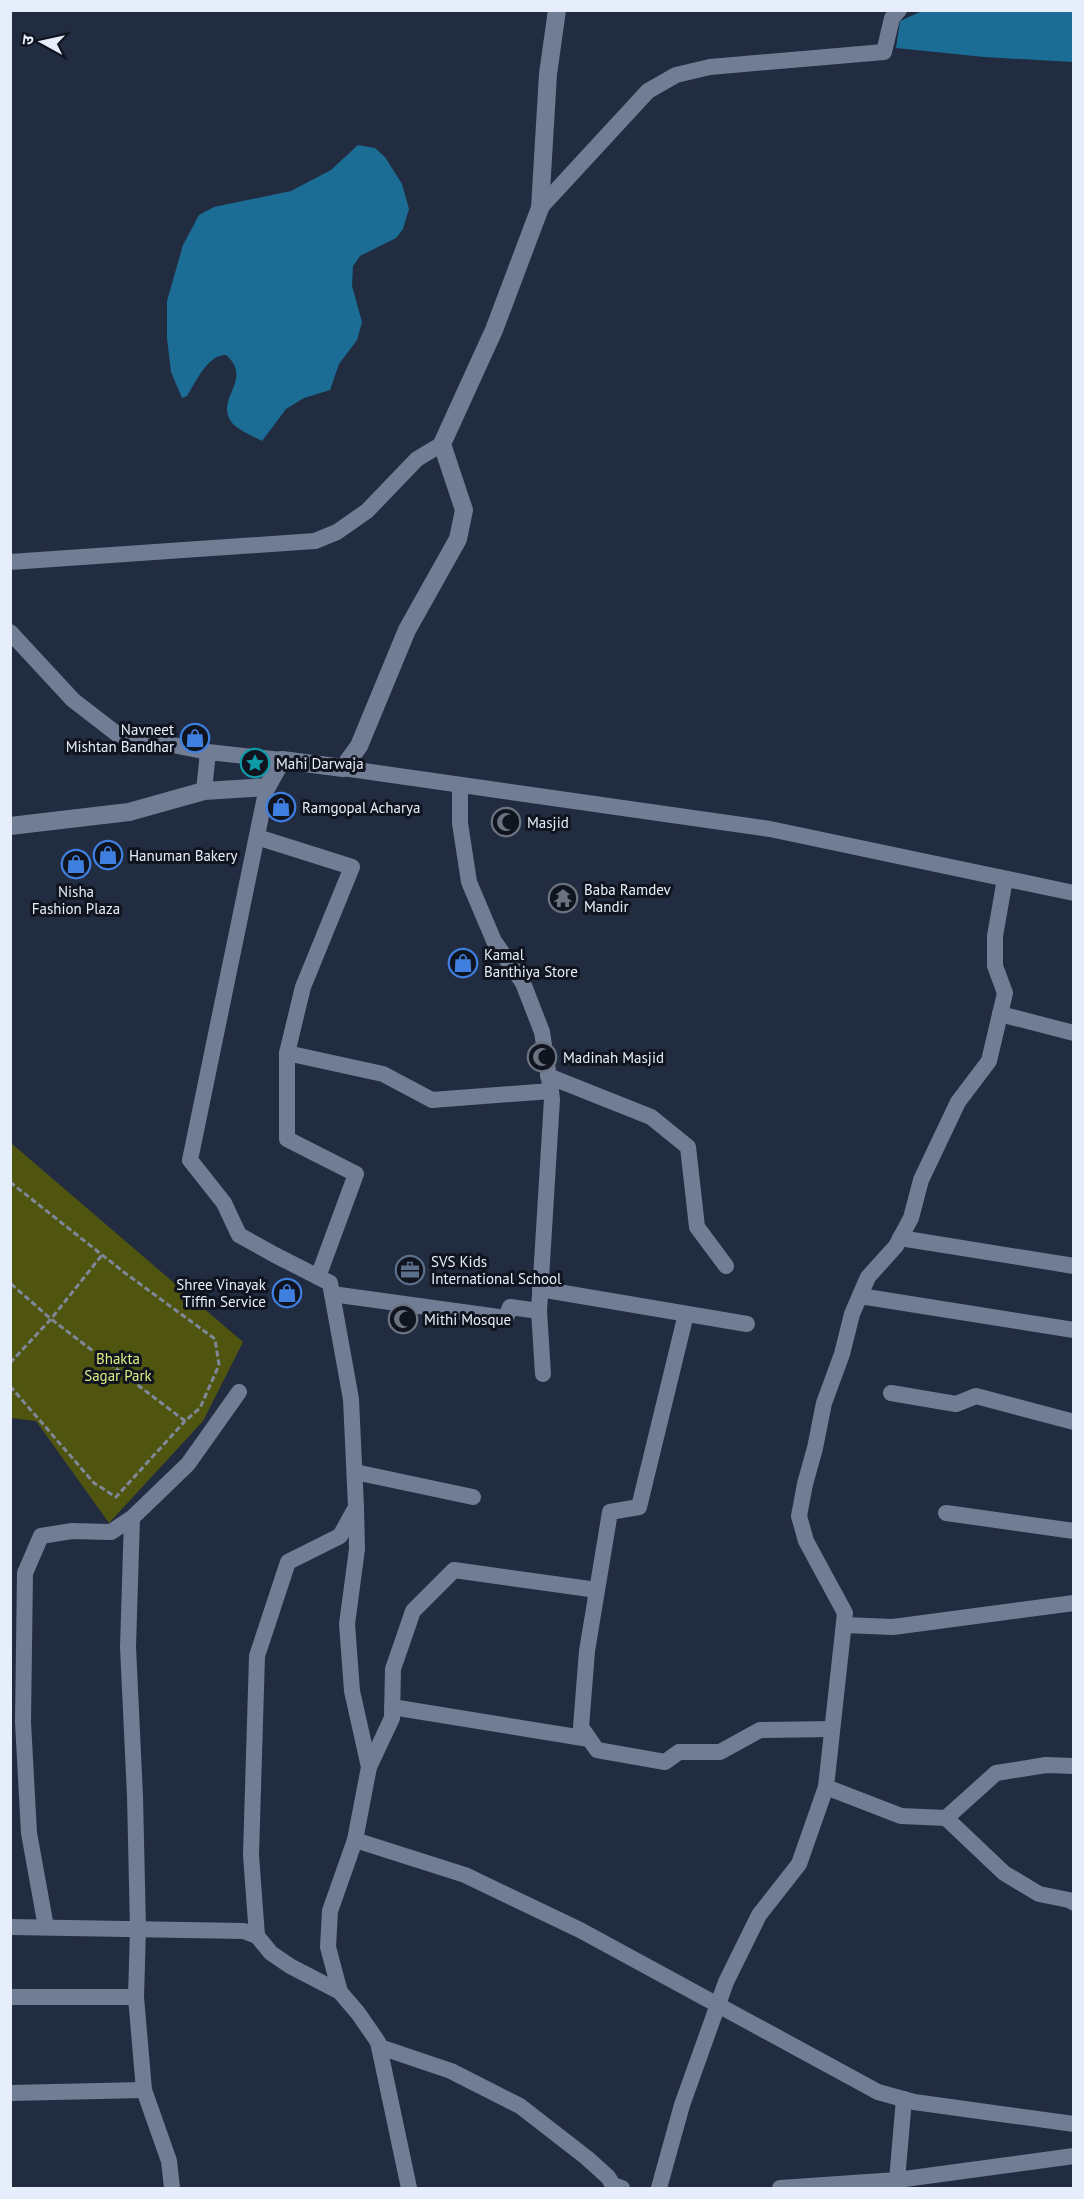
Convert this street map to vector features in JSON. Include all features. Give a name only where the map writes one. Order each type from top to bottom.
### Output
[{"type":"street","points":[[10,562],[315,541],[337,532],[367,511],[417,459],[442,444],[494,330],[540,208],[548,74],[557,10]]},
{"type":"street","points":[[540,208],[648,91],[676,75],[710,67],[884,52],[891,18],[899,10]]},
{"type":"street","points":[[343,768],[359,746],[407,630],[458,539],[464,510],[442,444]]},
{"type":"street","points":[[10,632],[73,700],[117,734],[208,752],[343,768],[770,829],[1074,893]]},
{"type":"street","points":[[204,791],[208,752]]},
{"type":"street","points":[[282,760],[267,787],[190,1160],[224,1203],[239,1234],[330,1282],[351,1400],[355,1472],[357,1549],[347,1624],[351,1691],[369,1767]]},
{"type":"street","points":[[460,786],[460,823],[469,882],[494,941],[523,983],[542,1032],[550,1083],[538,1311],[543,1374]]},
{"type":"street","points":[[10,826],[129,812],[204,791],[267,787]]},
{"type":"street","points":[[257,837],[352,867],[303,987],[287,1053],[287,1139],[356,1174],[318,1277]]},
{"type":"street","points":[[659,2188],[682,2105],[726,1982],[759,1915],[799,1864],[826,1787],[845,1613],[806,1541],[799,1516],[824,1403],[842,1354],[852,1314],[868,1277],[896,1246],[911,1218],[921,1180],[958,1102],[989,1060],[1005,993],[995,966],[995,936],[1005,879]]},
{"type":"street","points":[[1000,1014],[1074,1033]]},
{"type":"street","points":[[287,1053],[383,1074],[432,1100],[550,1083],[651,1117],[688,1147],[697,1227],[726,1266]]},
{"type":"street","points":[[900,1238],[1074,1266]]},
{"type":"street","points":[[540,1289],[747,1324]]},
{"type":"street","points":[[332,1294],[506,1318],[510,1307],[538,1311]]},
{"type":"street","points":[[860,1296],[1074,1330]]},
{"type":"street","points":[[687,1314],[639,1507],[610,1512],[587,1651],[581,1727],[597,1750],[665,1762],[679,1752],[720,1752],[760,1730],[832,1729]]},
{"type":"street","points":[[46,1927],[29,1833],[17,1722],[25,1573],[41,1536],[72,1531],[111,1532],[132,1518],[188,1464],[238,1392]]},
{"type":"street","points":[[891,1393],[956,1404],[976,1396],[1074,1422]]},
{"type":"street","points":[[355,1472],[473,1497]]},
{"type":"street","points":[[257,1936],[251,1855],[257,1656],[288,1562],[340,1536],[356,1507]]},
{"type":"street","points":[[946,1513],[1074,1531]]},
{"type":"street","points":[[132,1518],[128,1647],[135,1796],[138,1929],[136,1997],[144,2090],[169,2161],[172,2188]]},
{"type":"street","points":[[340,1992],[328,1947],[330,1911],[356,1840],[369,1767],[392,1718],[393,1669],[413,1611],[454,1570],[597,1590]]},
{"type":"street","points":[[844,1625],[893,1626],[1074,1603]]},
{"type":"street","points":[[392,1707],[589,1739]]},
{"type":"street","points":[[946,1818],[996,1773],[1046,1765],[1074,1766]]},
{"type":"street","points":[[826,1787],[901,1816],[946,1818],[1004,1873],[1039,1894],[1074,1903]]},
{"type":"street","points":[[356,1840],[465,1875],[580,1930],[879,2092],[904,2099],[1074,2124]]},
{"type":"street","points":[[10,1927],[244,1930],[257,1936],[271,1953],[290,1966],[340,1992],[358,2013],[380,2047],[409,2188]]},
{"type":"street","points":[[10,1997],[136,1997]]},
{"type":"street","points":[[380,2047],[451,2071],[520,2106],[587,2158],[608,2177],[613,2185],[622,2188]]},
{"type":"street","points":[[10,2093],[144,2090]]},
{"type":"street","points":[[897,2180],[904,2099]]},
{"type":"street","points":[[780,2188],[897,2180],[1074,2156]]},
{"type":"path","points":[[10,1182],[215,1340],[219,1365],[200,1408],[184,1421],[116,1497],[94,1483],[10,1386]]},
{"type":"path","points":[[10,1363],[51,1320],[102,1255]]},
{"type":"path","points":[[10,1283],[51,1320],[184,1421]]},
{"type":"green space","name":"Bhakta Sagar Park","points":[[11,1143],[243,1342],[203,1421],[109,1523],[36,1421],[11,1418]]},
{"type":"water","points":[[922,11],[1073,11],[1073,62],[984,57],[896,48],[900,21]]},
{"type":"water","points":[[358,145],[375,148],[385,157],[402,184],[409,209],[403,229],[396,238],[360,256],[353,266],[352,286],[362,322],[357,340],[339,364],[330,390],[304,398],[286,409],[262,441],[236,427],[228,415],[227,407],[236,373],[234,364],[226,355],[213,359],[198,377],[187,396],[182,398],[171,372],[167,338],[167,301],[183,245],[199,215],[214,207],[291,191],[331,170]]},
{"type":"place","name":"Navneet Mishtan Bandhar","points":[[195,738]]},
{"type":"place","name":"Mahi Darwaja","points":[[255,763]]},
{"type":"place","name":"Ramgopal Acharya","points":[[281,807]]},
{"type":"place","name":"Masjid","points":[[506,822]]},
{"type":"place","name":"Hanuman Bakery","points":[[108,855]]},
{"type":"place","name":"Nisha Fashion Plaza","points":[[76,864]]},
{"type":"place","name":"Baba Ramdev Mandir","points":[[563,898]]},
{"type":"place","name":"Kamal Banthiya Store","points":[[463,963]]},
{"type":"place","name":"Madinah Masjid","points":[[542,1057]]},
{"type":"place","name":"SVS Kids International School","points":[[410,1270]]},
{"type":"place","name":"Shree Vinayak Tiffin Service","points":[[287,1293]]},
{"type":"place","name":"Mithi Mosque","points":[[403,1319]]}]
